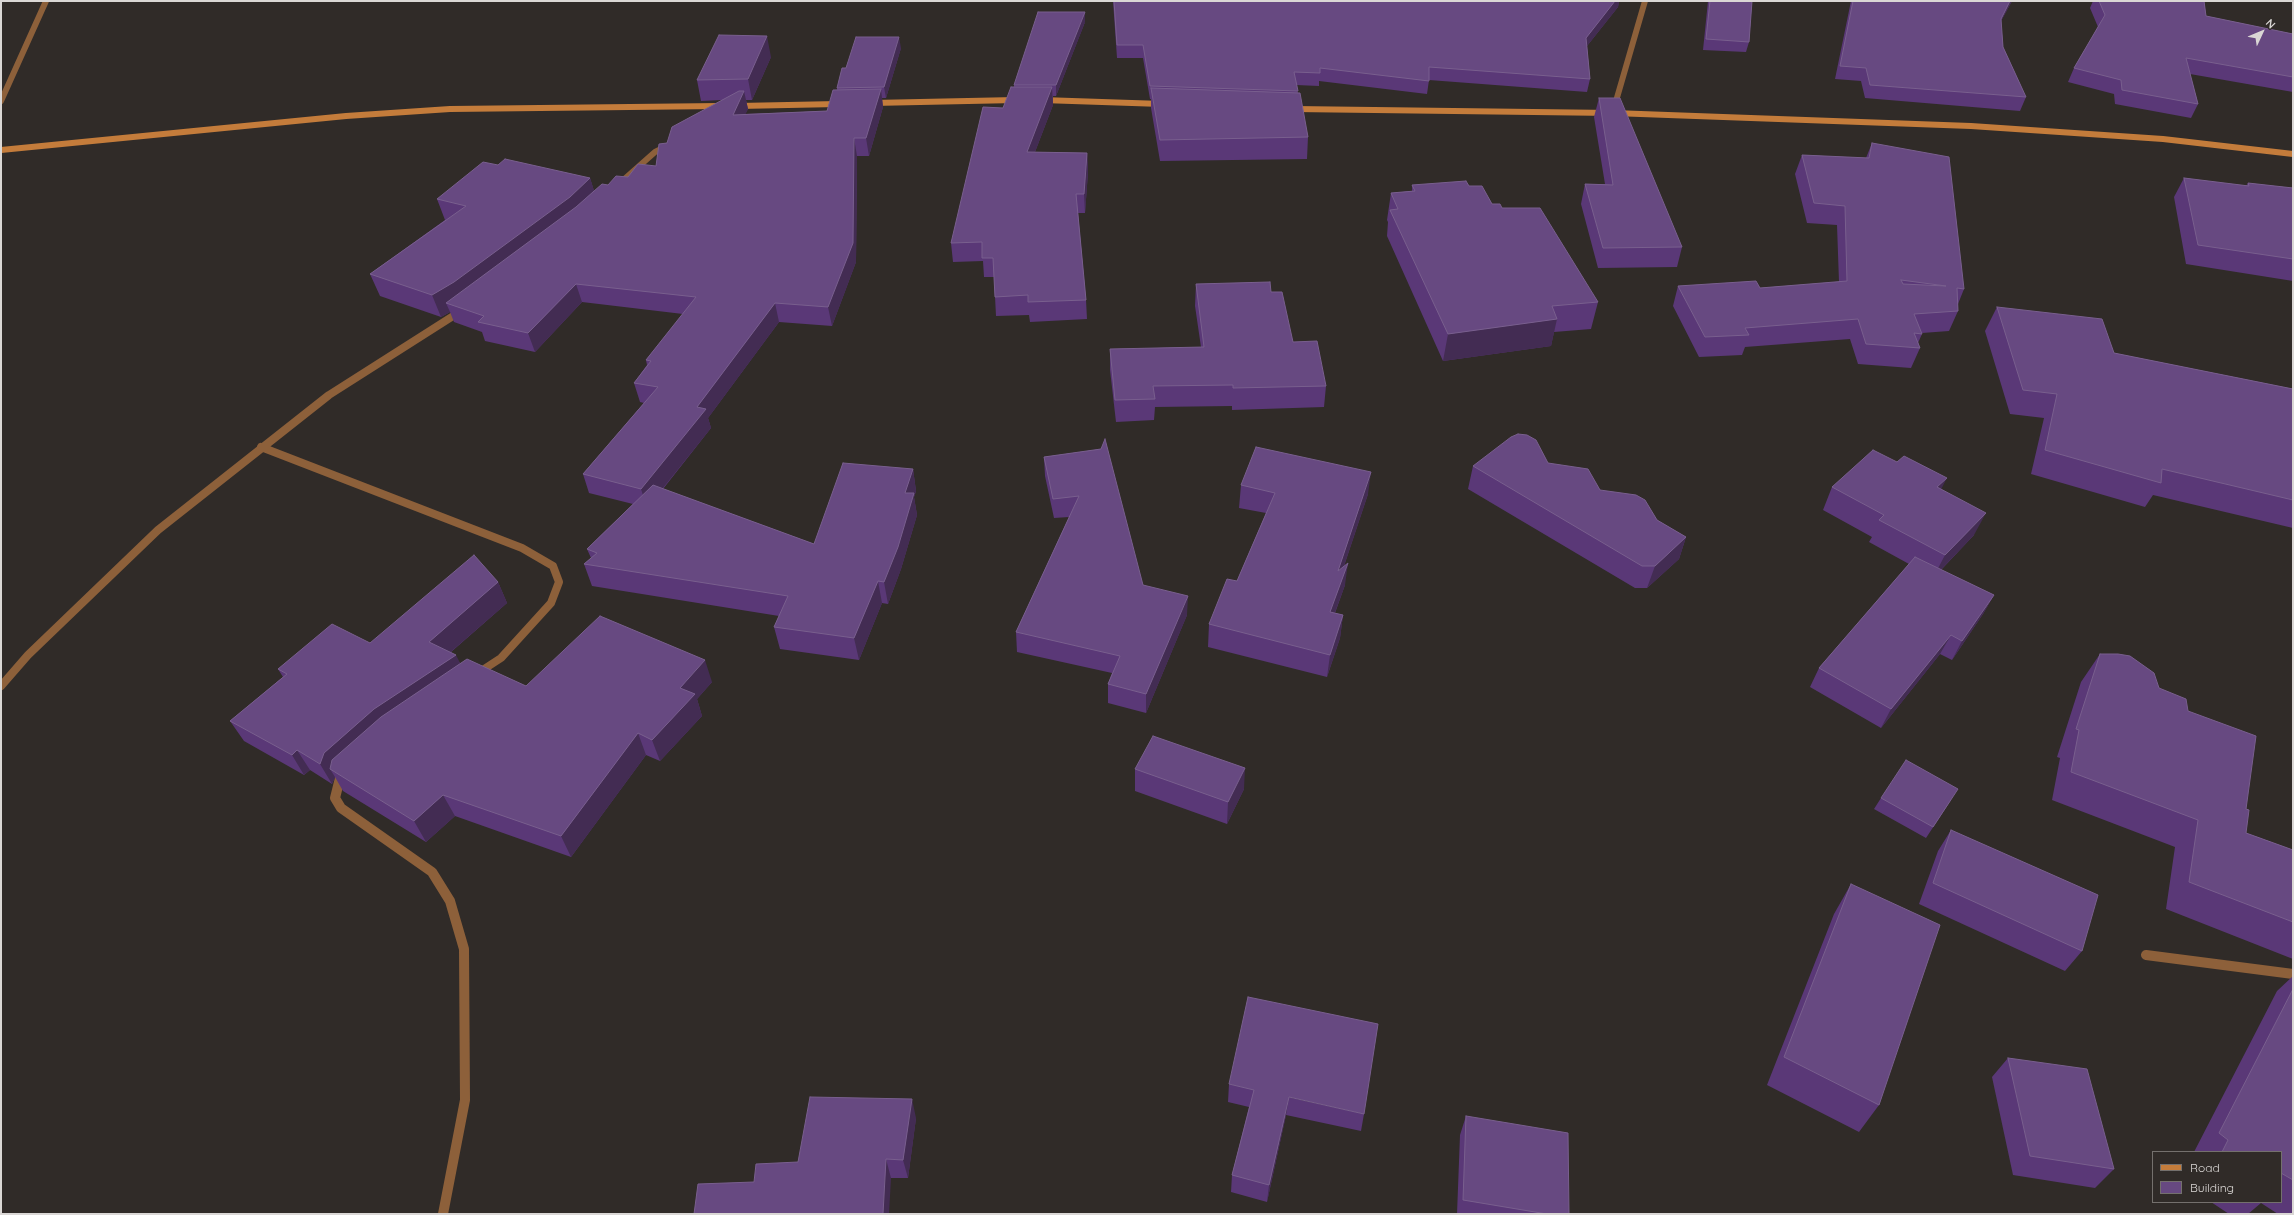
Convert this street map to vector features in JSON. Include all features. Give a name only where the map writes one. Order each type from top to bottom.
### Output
[{"type":"street","points":[[1,101],[46,1]]},
{"type":"street","points":[[1613,113],[1645,1]]},
{"type":"street","points":[[865,103],[1022,100]]},
{"type":"street","points":[[1038,100],[1173,105]]},
{"type":"street","points":[[734,107],[841,104]]},
{"type":"street","points":[[1,150],[346,116],[443,110],[724,106]]},
{"type":"street","points":[[1284,109],[1613,113],[1971,126],[2163,139],[2293,154]]},
{"type":"street","points":[[616,187],[655,152],[674,142]]},
{"type":"street","points":[[1,686],[28,655],[158,530],[261,447],[329,395],[469,305]]},
{"type":"street","points":[[261,447],[522,548],[553,566],[560,582],[551,603],[501,658],[468,680]]},
{"type":"street","points":[[351,768],[340,778],[334,798],[341,808],[416,859],[432,872],[450,901],[464,949],[465,1100],[443,1214]]},
{"type":"street","points":[[2146,955],[2293,974]]},
{"type":"building","points":[[1114,1],[1615,1],[1586,38],[1590,79],[1429,67],[1429,81],[1320,68],[1320,73],[1294,72],[1298,91],[1150,86],[1143,45],[1117,45]]},
{"type":"building","points":[[1710,1],[1752,1],[1749,42],[1706,39]]},
{"type":"building","points":[[1853,1],[2010,1],[2001,19],[2003,47],[2026,97],[1870,85],[1866,68],[1840,66]]},
{"type":"building","points":[[2099,1],[2204,1],[2206,16],[2293,34],[2293,77],[2186,58],[2198,104],[2122,90],[2121,80],[2074,68],[2105,15]]},
{"type":"building","points":[[1038,12],[1085,12],[1056,85],[1014,85]]},
{"type":"building","points":[[719,35],[767,36],[748,79],[697,80]]},
{"type":"building","points":[[856,37],[899,37],[884,87],[837,88],[842,68],[846,68]]},
{"type":"building","points":[[1011,87],[1052,87],[1027,152],[1087,153],[1084,194],[1076,194],[1086,300],[1028,302],[1028,295],[995,297],[993,258],[982,258],[982,242],[951,243],[983,107],[1003,108]]},
{"type":"building","points":[[1151,88],[1300,93],[1308,137],[1160,140]]},
{"type":"building","points":[[881,89],[866,138],[854,138],[853,243],[828,307],[775,303],[697,407],[706,409],[641,489],[583,474],[658,387],[634,383],[651,361],[646,360],[696,297],[576,284],[528,333],[478,322],[484,316],[446,303],[576,207],[602,184],[608,185],[616,176],[628,177],[638,164],[656,166],[659,144],[667,143],[672,127],[739,91],[744,91],[733,115],[827,111],[833,90]]},
{"type":"building","points":[[1599,98],[1620,98],[1682,247],[1603,248],[1585,184],[1613,185]]},
{"type":"building","points":[[1872,143],[1949,157],[1964,289],[1957,288],[1958,311],[1914,314],[1922,334],[1914,333],[1920,348],[1866,344],[1858,319],[1745,328],[1749,335],[1705,337],[1678,286],[1756,281],[1760,288],[1847,281],[1845,206],[1814,203],[1802,155],[1869,158]],"holes":[[[1901,280],[1946,286],[1903,284]]]},
{"type":"building","points":[[505,159],[590,178],[570,197],[454,282],[432,295],[370,274],[466,206],[437,199],[483,162],[498,165]]},
{"type":"building","points":[[2184,178],[2249,186],[2248,183],[2293,188],[2293,259],[2198,245]]},
{"type":"building","points":[[1466,181],[1469,186],[1482,186],[1492,204],[1500,204],[1502,208],[1540,208],[1598,302],[1552,306],[1557,319],[1448,334],[1390,210],[1398,209],[1391,193],[1415,191],[1412,185]]},
{"type":"building","points":[[1270,282],[1271,292],[1282,292],[1293,342],[1317,341],[1326,386],[1233,388],[1233,385],[1153,386],[1155,399],[1115,400],[1110,349],[1204,347],[1196,284]]},
{"type":"building","points":[[1997,307],[2102,319],[2114,353],[2293,389],[2293,500],[2162,469],[2161,483],[2045,450],[2057,394],[2023,390]]},
{"type":"building","points":[[1518,434],[1527,435],[1536,440],[1548,463],[1588,469],[1600,490],[1636,495],[1645,500],[1657,520],[1686,537],[1655,566],[1642,566],[1473,466],[1511,437]]},
{"type":"building","points":[[1105,439],[1143,585],[1188,596],[1146,694],[1108,684],[1120,656],[1016,632],[1079,496],[1053,499],[1044,457],[1101,449]]},
{"type":"building","points":[[1256,447],[1371,472],[1338,571],[1348,563],[1330,612],[1343,615],[1330,655],[1209,624],[1227,579],[1237,581],[1275,493],[1241,485]]},
{"type":"building","points":[[1873,450],[1897,462],[1904,456],[1947,478],[1937,487],[1986,513],[1945,555],[1879,520],[1884,515],[1832,487]]},
{"type":"building","points":[[843,463],[913,469],[905,493],[914,493],[898,547],[884,582],[878,581],[854,638],[774,627],[788,596],[584,564],[597,553],[587,549],[653,485],[814,544]]},
{"type":"building","points":[[474,555],[498,582],[429,642],[456,655],[374,709],[324,753],[320,764],[297,750],[292,755],[230,721],[287,674],[278,669],[332,624],[370,643]]},
{"type":"building","points":[[1915,557],[1994,595],[1962,641],[1951,635],[1891,709],[1819,668]]},
{"type":"building","points":[[600,616],[705,660],[680,688],[695,694],[652,740],[638,733],[561,836],[443,795],[414,821],[330,769],[332,760],[381,717],[467,659],[526,686]]},
{"type":"building","points":[[2100,654],[2130,656],[2154,673],[2159,688],[2186,699],[2188,711],[2256,736],[2246,809],[2249,810],[2246,833],[2293,850],[2293,922],[2189,882],[2198,820],[2071,772],[2079,730],[2076,729]]},
{"type":"building","points":[[1153,736],[1245,768],[1228,802],[1135,769]]},
{"type":"building","points":[[1906,760],[1958,789],[1933,827],[1881,798]]},
{"type":"building","points":[[1951,830],[2098,895],[2082,951],[1933,883]]},
{"type":"building","points":[[1851,884],[1940,925],[1879,1105],[1784,1057]]},
{"type":"building","points":[[2293,989],[2293,1180],[2282,1174],[2282,1151],[2222,1151],[2228,1140],[2219,1133]]},
{"type":"building","points":[[1248,997],[1378,1024],[1364,1114],[1289,1097],[1269,1185],[1232,1175],[1254,1090],[1229,1084]]},
{"type":"building","points":[[2008,1058],[2087,1069],[2114,1169],[2030,1156]]},
{"type":"building","points":[[810,1097],[912,1099],[903,1160],[886,1159],[883,1214],[694,1214],[698,1184],[754,1182],[756,1164],[798,1162]]},
{"type":"building","points":[[1466,1116],[1568,1133],[1569,1214],[1547,1214],[1463,1200]]}]
